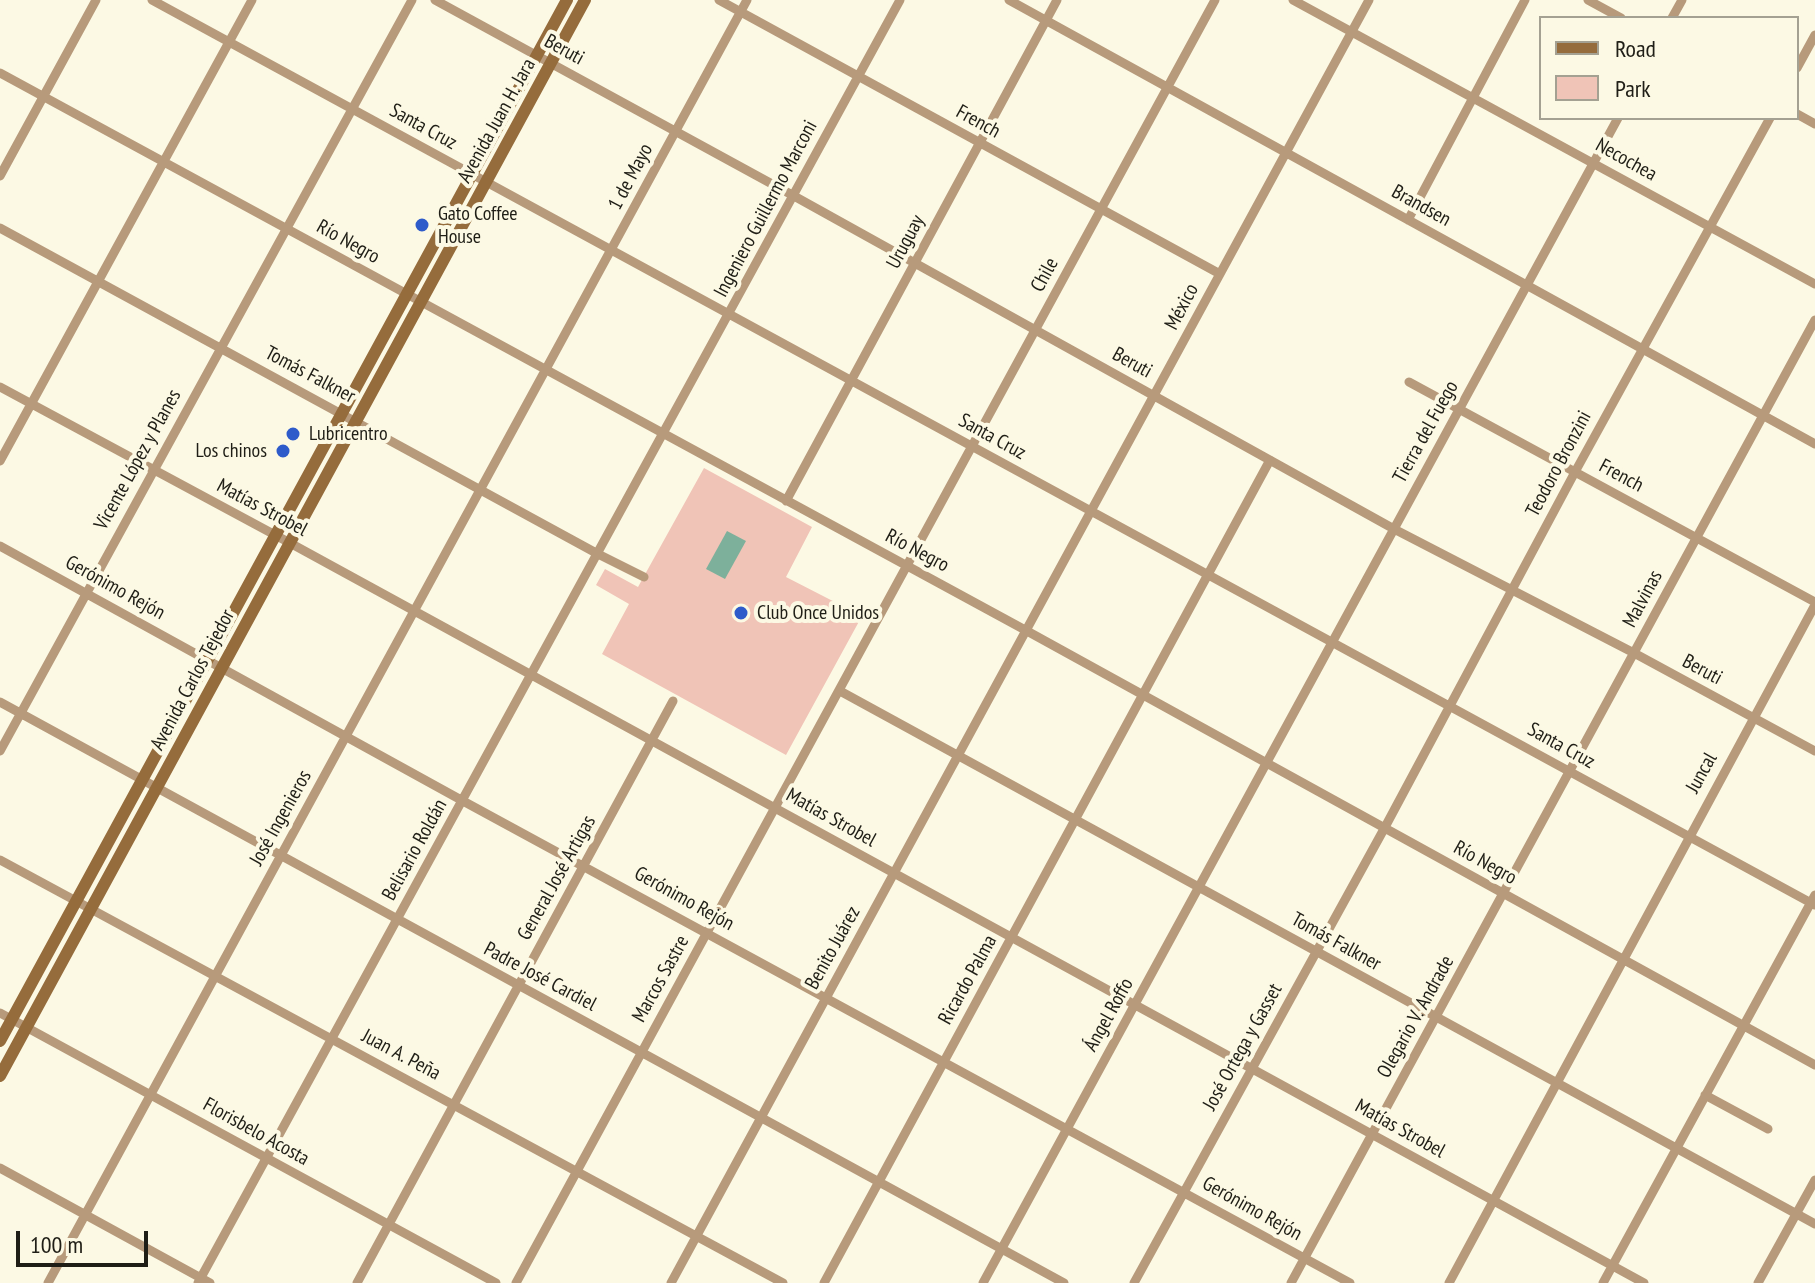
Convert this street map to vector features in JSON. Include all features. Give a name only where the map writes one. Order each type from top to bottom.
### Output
[{"type":"main road","name":"Avenida Juan H. Jara","points":[[406,296],[567,0]]},
{"type":"main road","name":"Avenida Juan H. Jara","points":[[420,303],[585,0]]},
{"type":"main road","name":"Avenida Carlos Tejedor","points":[[0,1041],[6,1016],[77,900],[406,296]]},
{"type":"main road","name":"Avenida Carlos Tejedor","points":[[0,1076],[420,303]]},
{"type":"street","points":[[0,176],[96,0]]},
{"type":"street","name":"Santa Cruz","points":[[152,0],[1688,836],[1814,901]]},
{"type":"street","points":[[0,461],[252,0]]},
{"type":"street","name":"Vicente López y Planes","points":[[0,751],[412,0]]},
{"type":"street","name":"Beruti","points":[[435,0],[915,262],[1394,529],[1815,751]]},
{"type":"street","name":"French","points":[[719,0],[1220,274]]},
{"type":"street","name":"1 de Mayo","points":[[547,371],[747,0]]},
{"type":"street","name":"Ingeniero Guillermo Marconi","points":[[664,434],[900,0]]},
{"type":"street","name":"Brandsen","points":[[1009,0],[1815,444]]},
{"type":"street","name":"Uruguay","points":[[786,501],[1057,0]]},
{"type":"street","name":"Chile","points":[[907,567],[1215,0]]},
{"type":"street","name":"Necochea","points":[[1293,0],[1815,284]]},
{"type":"street","name":"México","points":[[1027,631],[1369,0]]},
{"type":"street","points":[[1408,220],[1525,0]]},
{"type":"street","points":[[1588,0],[1617,16]]},
{"type":"street","points":[[1799,64],[1815,35]]},
{"type":"street","name":"Río Negro","points":[[0,73],[1027,631],[1815,1065]]},
{"type":"street","name":"Tierra del Fuego","points":[[1267,764],[1617,120]]},
{"type":"street","name":"Teodoro Bronzini","points":[[1384,829],[1575,472],[1769,120]]},
{"type":"street","name":"Tomás Falkner","points":[[0,228],[644,577]]},
{"type":"street","name":"Malvinas","points":[[1503,894],[1815,320]]},
{"type":"street","name":"José Ingenieros","points":[[48,1283],[547,371]]},
{"type":"street","name":"French","points":[[1409,382],[1815,604]]},
{"type":"street","name":"Matías Strobel","points":[[0,387],[1644,1283]]},
{"type":"street","name":"Belisario Roldán","points":[[203,1281],[267,1158],[664,434]]},
{"type":"street","name":"Ricardo Palma","points":[[824,1283],[1270,460]]},
{"type":"street","name":"Gerónimo Rejón","points":[[0,546],[1350,1283]]},
{"type":"street","name":"Marcos Sastre","points":[[516,1283],[907,567]]},
{"type":"street","name":"Juncal","points":[[1449,1283],[1815,604]]},
{"type":"street","name":"Benito Juárez","points":[[671,1283],[1027,631]]},
{"type":"street","name":"Tomás Falkner","points":[[840,691],[1815,1224]]},
{"type":"street","name":"General José Artigas","points":[[357,1283],[673,701]]},
{"type":"street","name":"Padre José Cardiel","points":[[0,702],[1064,1283]]},
{"type":"street","name":"Ángel Roffo","points":[[983,1283],[1267,764]]},
{"type":"street","name":"José Ortega y Gasset","points":[[1134,1283],[1384,829]]},
{"type":"street","name":"Juan A. Peña","points":[[0,860],[783,1283]]},
{"type":"street","name":"Olegario V. Andrade","points":[[1291,1283],[1503,894]]},
{"type":"street","points":[[1603,1283],[1814,901]]},
{"type":"street","name":"Florisbelo Acosta","points":[[6,1016],[496,1283]]},
{"type":"street","points":[[1705,1095],[1768,1129]]},
{"type":"street","points":[[0,1168],[203,1281]]},
{"type":"street","points":[[1758,1283],[1815,1180]]},
{"type":"green space","name":"Club Once Unidos","points":[[704,468],[812,527],[786,577],[862,616],[786,755],[602,654],[629,604],[596,585],[605,569],[638,587]]},
{"type":"shaded area","points":[[727,531],[746,541],[725,579],[706,569]]},
{"type":"place","name":"Gato Coffee House","points":[[422,225]]},
{"type":"place","name":"Lubricentro","points":[[293,434]]},
{"type":"place","name":"Los chinos","points":[[283,451]]},
{"type":"place","name":"Club Once Unidos","points":[[741,613]]}]
